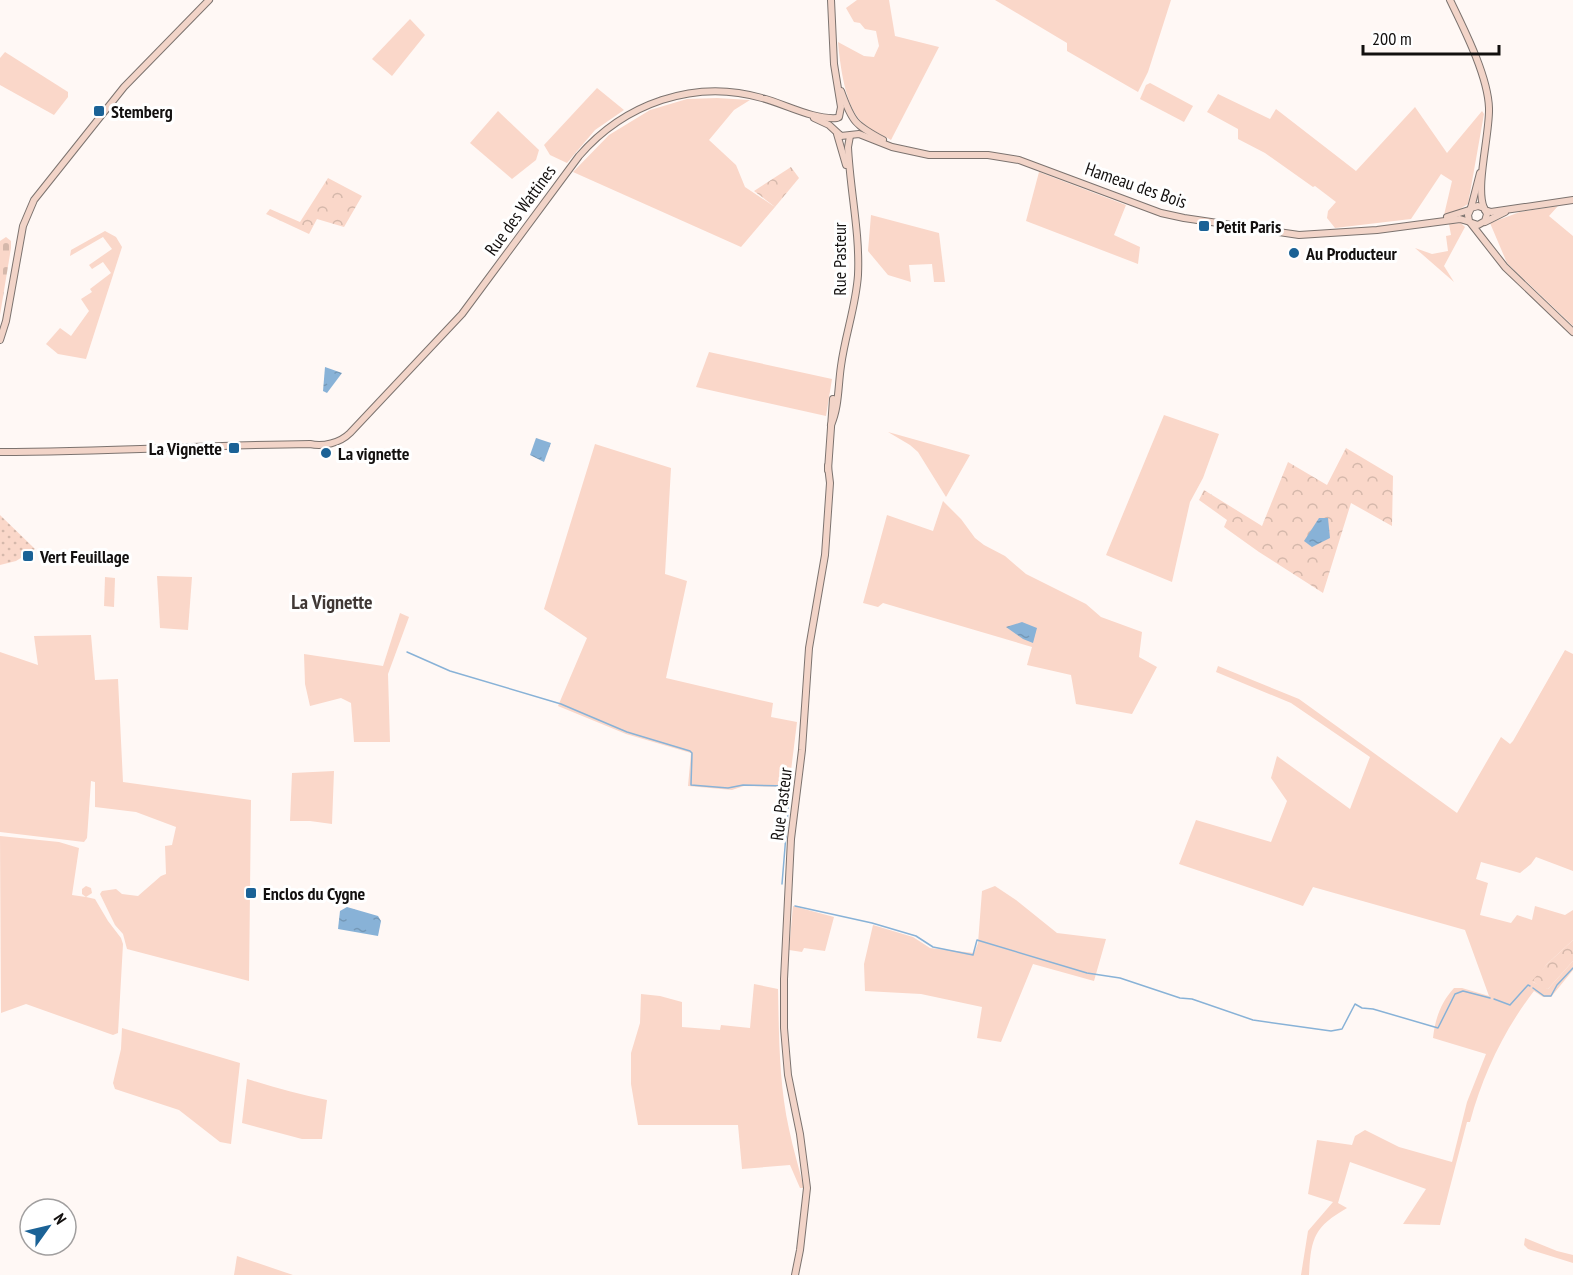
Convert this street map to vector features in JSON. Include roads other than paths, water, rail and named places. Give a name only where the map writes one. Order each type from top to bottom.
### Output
[{"type":"street","points":[[0,340],[6,321],[22,230],[36,197],[129,82],[209,0]]},
{"type":"street","points":[[831,0],[835,74],[842,108],[836,132],[843,137],[851,135],[855,129],[854,121],[835,74]]},
{"type":"street","points":[[1451,0],[1488,94],[1489,120],[1481,195],[1487,216],[1484,231],[1499,259]]},
{"type":"street","name":"Rue des Wattines","points":[[0,452],[248,444],[317,446],[338,441],[345,438],[468,306],[594,139],[631,112],[682,94],[700,92],[744,94],[797,110],[824,122],[836,132]]},
{"type":"street","name":"Rue des Wattines","points":[[797,110],[838,118]]},
{"type":"street","points":[[838,118],[846,115],[854,121]]},
{"type":"street","name":"Hameau des Bois","points":[[854,121],[864,130],[908,151]]},
{"type":"street","name":"Rue Pasteur","points":[[836,132],[851,186]]},
{"type":"street","name":"Hameau des Bois","points":[[851,135],[859,134],[908,151],[938,156],[988,155],[1011,158],[1167,215],[1293,235],[1356,232],[1460,219],[1471,222]]},
{"type":"street","name":"Rue Pasteur","points":[[793,1275],[801,1250],[807,1192],[802,1149],[794,1125],[783,1003],[789,866],[802,750],[809,648],[823,570],[827,512],[826,485],[833,398],[853,309],[858,275],[858,243],[848,147],[851,135]]},
{"type":"street","points":[[1485,152],[1468,217],[1513,275],[1573,332]]},
{"type":"street","points":[[1470,209],[1478,206],[1491,212],[1573,200]]},
{"type":"street","points":[[1471,222],[1478,225],[1526,206]]},
{"type":"street","name":"Hameau des Bois","points":[[1429,222],[1470,209]]},
{"type":"water","points":[[325,367],[342,373],[327,393],[323,391]]},
{"type":"water","points":[[536,438],[551,443],[544,462],[530,455]]},
{"type":"water","points":[[1319,518],[1328,518],[1330,538],[1312,547],[1304,541]]},
{"type":"water","points":[[1022,622],[1037,628],[1033,643],[1006,627]]},
{"type":"water","points":[[347,907],[378,916],[381,921],[378,936],[338,929],[340,911]]},
{"type":"waterway","points":[[407,652],[450,671],[561,704],[627,732],[690,751],[692,753],[691,785],[728,788],[743,785],[790,786],[782,884]]},
{"type":"waterway","points":[[795,906],[872,923],[916,936],[933,947],[973,955],[977,940],[1087,973],[1120,978],[1253,1020],[1331,1031],[1342,1029],[1355,1004],[1362,1008],[1373,1009],[1438,1028],[1455,994],[1463,991],[1490,998]]},
{"type":"waterway","points":[[1533,988],[1544,996],[1551,996],[1557,985],[1573,968]]},
{"type":"waterway","points":[[1494,999],[1510,1005],[1528,985],[1530,986]]},
{"type":"place","name":"Stemberg","points":[[99,111]]},
{"type":"place","name":"Petit Paris","points":[[1204,226]]},
{"type":"place","name":"Au Producteur","points":[[1294,253]]},
{"type":"place","name":"La Vignette","points":[[234,448]]},
{"type":"place","name":"La vignette","points":[[326,453]]},
{"type":"place","name":"Vert Feuillage","points":[[28,556]]},
{"type":"place","name":"Enclos du Cygne","points":[[251,893]]},
{"type":"district","name":"La Vignette","points":[[332,602]]}]
